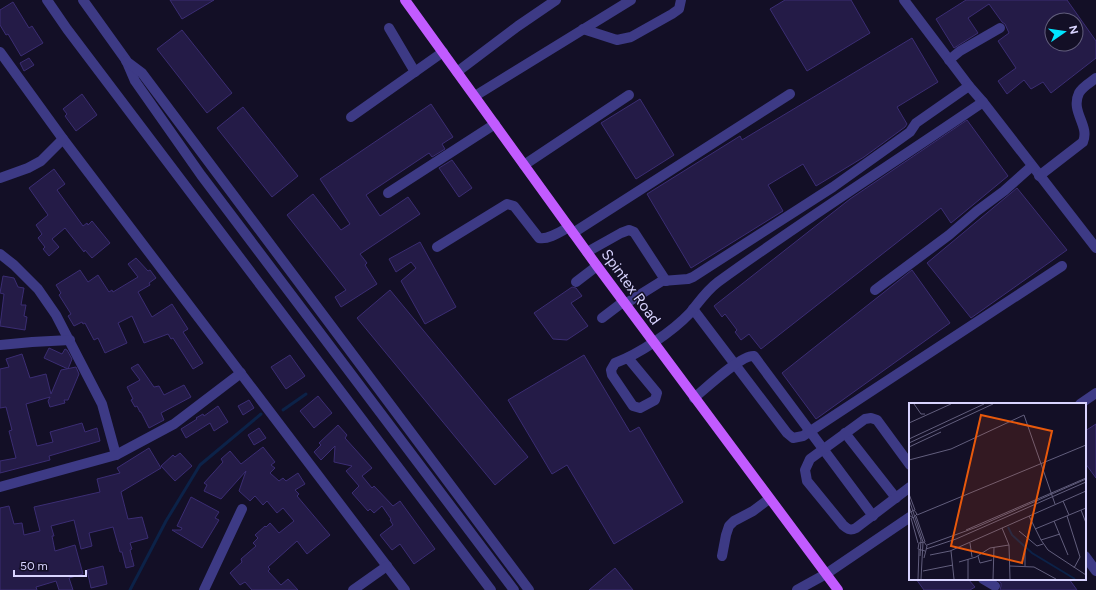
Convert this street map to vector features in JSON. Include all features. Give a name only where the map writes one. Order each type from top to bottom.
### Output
[{"type":"main road","name":"Spintex Road","points":[[405,0],[624,303],[838,590]]},
{"type":"street","points":[[47,0],[67,29],[490,590]]},
{"type":"street","points":[[84,0],[126,60],[134,81],[201,175],[514,590]]},
{"type":"street","points":[[458,72],[518,26],[556,0]]},
{"type":"street","points":[[475,96],[631,0]]},
{"type":"street","points":[[583,29],[617,40],[631,37],[672,14],[678,9],[681,0]]},
{"type":"street","points":[[904,0],[969,86],[1096,248]]},
{"type":"street","points":[[389,28],[416,72]]},
{"type":"street","points":[[950,60],[960,51],[1000,28]]},
{"type":"street","points":[[0,52],[63,139],[405,590]]},
{"type":"street","points":[[351,117],[443,52]]},
{"type":"street","points":[[126,60],[142,73],[529,590]]},
{"type":"street","points":[[1040,176],[1083,142],[1085,130],[1077,111],[1077,101],[1080,92],[1096,78]]},
{"type":"street","points":[[602,318],[624,303],[662,282],[693,277],[867,164],[910,132],[916,123],[969,86]]},
{"type":"street","points":[[437,246],[507,204],[514,206],[539,238],[543,239],[571,230],[790,94]]},
{"type":"street","points":[[524,165],[629,95]]},
{"type":"street","points":[[628,358],[657,392],[655,400],[640,408],[633,406],[612,375],[611,370],[614,362],[628,358],[653,342],[682,320],[714,285],[766,248],[983,102]]},
{"type":"street","points":[[388,193],[495,124]]},
{"type":"street","points":[[0,178],[28,168],[40,161],[63,139]]},
{"type":"street","points":[[874,290],[949,235],[977,211],[1004,191],[1032,166]]},
{"type":"street","points":[[587,252],[629,230],[634,232],[666,281]]},
{"type":"street","points":[[0,254],[38,290],[56,315],[102,404],[116,455]]},
{"type":"street","points":[[576,282],[597,266]]},
{"type":"street","points":[[693,309],[787,433],[794,438],[803,436],[1062,266]]},
{"type":"street","points":[[0,345],[70,340]]},
{"type":"street","points":[[694,398],[735,364],[746,357],[754,356],[873,516]]},
{"type":"street","points":[[0,487],[116,455],[174,424],[241,373]]},
{"type":"street","points":[[1081,403],[1096,393]]},
{"type":"street","points":[[909,464],[877,420],[871,418],[865,419],[810,459],[805,470],[807,481],[843,525],[848,529],[853,530],[909,488]]},
{"type":"street","points":[[846,433],[896,498]]},
{"type":"street","points":[[722,556],[729,526],[734,521],[754,511],[770,499]]},
{"type":"street","points":[[204,590],[242,508]]},
{"type":"street","points":[[796,590],[826,574],[909,518]]},
{"type":"street","points":[[1086,557],[1096,571]]},
{"type":"street","points":[[353,590],[387,566]]},
{"type":"street","points":[[985,580],[995,586]]},
{"type":"building","points":[[170,0],[214,0],[182,19]]},
{"type":"building","points":[[785,0],[851,0],[870,33],[807,71],[770,9]]},
{"type":"building","points":[[966,0],[1067,0],[1075,12],[1044,12],[1044,52],[1084,52],[1084,24],[1096,41],[1096,58],[1051,93],[1043,82],[1031,89],[1024,80],[1007,94],[998,81],[1016,68],[998,41],[1009,33],[1005,24],[989,4],[968,18],[978,33],[954,48],[936,19]]},
{"type":"building","points":[[13,2],[29,28],[32,26],[43,43],[21,56],[8,34],[6,35],[0,25],[0,10]]},
{"type":"building","points":[[182,30],[232,93],[207,113],[157,49]]},
{"type":"building","points":[[912,38],[938,82],[897,107],[907,124],[905,127],[864,157],[816,186],[803,164],[768,185],[783,211],[691,268],[647,194],[740,136],[742,140]]},
{"type":"building","points":[[29,58],[34,65],[24,71],[20,63]]},
{"type":"building","points":[[82,94],[97,115],[76,131],[65,116],[67,114],[63,109]]},
{"type":"building","points":[[640,99],[674,155],[636,179],[601,123]]},
{"type":"building","points":[[431,104],[453,137],[442,144],[445,149],[432,157],[429,153],[366,195],[380,216],[408,197],[420,214],[360,254],[367,263],[365,265],[377,284],[341,307],[335,297],[346,290],[287,215],[313,194],[341,230],[350,224],[320,179]]},
{"type":"building","points":[[243,107],[298,176],[272,197],[217,128]]},
{"type":"building","points":[[967,120],[1008,176],[951,223],[941,208],[761,349],[749,334],[741,340],[735,332],[737,330],[725,314],[722,317],[714,306],[850,199]]},
{"type":"building","points":[[452,160],[472,188],[459,197],[439,168]]},
{"type":"building","points":[[54,169],[65,184],[57,190],[83,226],[87,223],[88,225],[92,221],[110,243],[92,258],[85,250],[84,252],[65,228],[52,239],[59,247],[49,256],[43,249],[45,247],[38,238],[42,234],[36,225],[48,215],[29,188]]},
{"type":"building","points":[[1017,188],[1067,250],[971,318],[927,263]]},
{"type":"building","points":[[420,242],[456,307],[425,324],[401,281],[416,268],[411,262],[396,272],[389,259]]},
{"type":"building","points":[[136,258],[148,271],[150,270],[156,278],[149,283],[150,285],[138,292],[152,317],[172,304],[188,329],[183,332],[203,363],[193,369],[173,338],[171,339],[168,334],[144,343],[132,316],[118,323],[127,343],[105,353],[98,338],[94,340],[85,323],[83,324],[82,322],[74,326],[68,316],[71,314],[59,295],[61,293],[56,285],[80,270],[88,282],[98,275],[109,292],[112,290],[113,292],[138,277],[128,264]]},
{"type":"building","points":[[912,270],[950,323],[816,419],[782,373]]},
{"type":"building","points":[[3,276],[14,278],[18,287],[24,288],[21,305],[26,305],[24,316],[27,317],[25,330],[0,326],[4,294],[0,293]]},
{"type":"building","points":[[572,287],[576,288],[582,296],[571,303],[588,326],[567,340],[553,339],[534,313]]},
{"type":"building","points":[[390,290],[528,457],[495,485],[357,318]]},
{"type":"building","points":[[49,348],[62,354],[65,349],[67,350],[72,359],[68,369],[44,358]]},
{"type":"building","points":[[22,354],[30,378],[46,374],[51,394],[61,370],[76,367],[79,374],[68,400],[64,400],[65,403],[50,407],[48,401],[50,397],[26,404],[37,446],[53,442],[50,432],[82,423],[85,432],[97,428],[100,441],[49,456],[50,460],[0,473],[0,461],[16,458],[9,431],[12,430],[6,407],[0,408],[0,369],[9,367],[6,359]]},
{"type":"building","points":[[290,355],[305,376],[286,389],[271,367]]},
{"type":"building","points":[[584,355],[630,432],[639,427],[683,502],[614,544],[567,465],[552,474],[508,400]]},
{"type":"building","points":[[138,364],[154,387],[159,386],[164,395],[184,385],[191,397],[161,413],[164,420],[149,428],[141,412],[137,406],[135,407],[131,400],[133,399],[127,387],[140,380],[131,368]]},
{"type":"building","points":[[318,396],[332,413],[314,428],[300,411]]},
{"type":"building","points":[[249,400],[254,408],[243,415],[238,406]]},
{"type":"building","points":[[218,406],[228,422],[214,431],[210,423],[186,438],[181,429],[197,419],[196,418],[203,414],[204,416]]},
{"type":"building","points":[[1096,424],[1096,478],[1086,464],[1086,430]]},
{"type":"building","points":[[338,425],[347,435],[345,438],[372,468],[362,476],[372,488],[374,486],[393,506],[400,501],[435,549],[414,564],[400,544],[392,550],[380,535],[393,525],[390,520],[391,519],[382,506],[374,513],[370,509],[368,511],[352,493],[359,486],[346,471],[352,466],[334,462],[335,446],[321,460],[314,452],[321,445],[319,443]]},
{"type":"building","points":[[259,428],[266,438],[254,445],[248,435]]},
{"type":"building","points":[[263,447],[275,462],[271,465],[275,468],[270,473],[279,481],[283,478],[286,481],[298,473],[305,484],[295,490],[299,494],[297,496],[330,535],[307,554],[297,541],[268,567],[270,569],[268,571],[281,585],[288,579],[298,590],[252,590],[245,582],[240,585],[230,573],[242,562],[241,559],[256,546],[253,543],[258,538],[255,535],[265,526],[266,527],[270,523],[279,533],[294,521],[283,508],[277,513],[267,501],[263,505],[255,496],[250,501],[239,491],[246,471],[221,499],[204,491],[207,485],[204,483],[223,462],[221,459],[230,451],[241,464]]},
{"type":"building","points":[[149,448],[161,468],[121,492],[128,519],[142,517],[148,538],[130,543],[134,566],[126,568],[113,527],[89,533],[92,546],[81,549],[74,520],[51,526],[54,536],[52,536],[55,551],[75,545],[83,574],[69,578],[73,590],[59,590],[56,581],[36,587],[37,590],[0,590],[0,508],[9,506],[14,524],[22,523],[24,535],[40,531],[34,507],[100,492],[97,479],[120,473],[117,468]]},
{"type":"building","points":[[180,453],[192,466],[175,481],[161,466],[173,455],[175,457]]},
{"type":"building","points":[[191,497],[219,512],[215,518],[219,520],[202,548],[172,530],[181,530],[182,528],[177,526]]},
{"type":"building","points":[[103,566],[107,584],[91,588],[87,570]]},
{"type":"building","points":[[615,568],[633,590],[589,590]]},
{"type":"building","points":[[917,580],[969,580],[975,587],[970,590],[924,590]]},
{"type":"building","points":[[997,580],[1070,580],[1077,590],[1000,590],[1001,583]]},
{"type":"waterway","points":[[283,410],[306,394]]},
{"type":"waterway","points":[[130,590],[166,521],[200,465],[261,414]]}]
